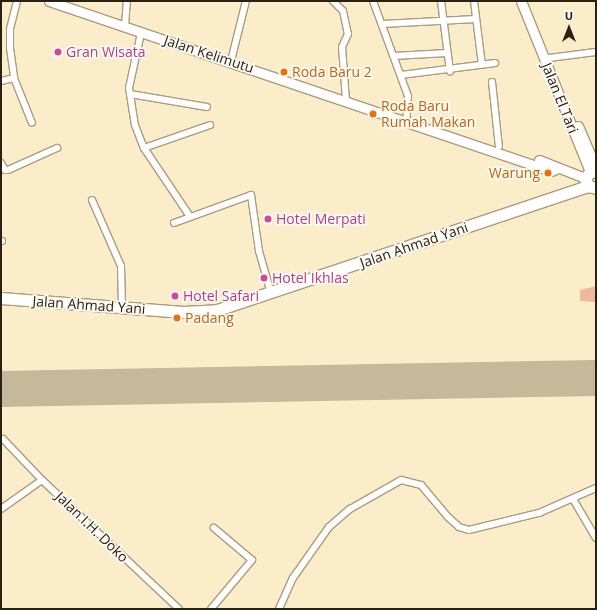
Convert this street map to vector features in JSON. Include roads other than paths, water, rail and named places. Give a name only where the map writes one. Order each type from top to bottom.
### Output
[{"type":"highway","name":"Jalan Ahmad Yani","points":[[1,298],[206,312],[229,308],[592,177]]},
{"type":"street","points":[[17,1],[10,33],[14,78],[32,123]]},
{"type":"street","name":"Jalan Kelimutu","points":[[49,1],[346,100],[368,107],[375,106],[407,120]]},
{"type":"street","points":[[125,27],[127,1]]},
{"type":"street","points":[[232,61],[246,1]]},
{"type":"street","points":[[333,1],[343,11],[348,34],[342,48],[346,100]]},
{"type":"street","points":[[374,1],[408,96],[407,120]]},
{"type":"street","points":[[441,1],[442,20],[450,71]]},
{"type":"street","points":[[474,1],[482,65]]},
{"type":"street","name":"Jalan El Tari","points":[[521,1],[592,177]]},
{"type":"street","name":"Jalan El Tari","points":[[526,1],[549,58],[592,177]]},
{"type":"street","points":[[382,24],[476,19]]},
{"type":"street","points":[[141,32],[131,70],[130,94],[144,148],[189,215]]},
{"type":"street","points":[[549,58],[596,52]]},
{"type":"street","points":[[394,56],[447,53]]},
{"type":"street","points":[[401,75],[450,71],[495,63]]},
{"type":"street","points":[[1,82],[14,78]]},
{"type":"street","points":[[492,82],[499,147]]},
{"type":"street","points":[[130,94],[207,107]]},
{"type":"street","points":[[407,120],[553,164],[556,169]]},
{"type":"street","points":[[407,120],[552,171],[556,169],[592,177]]},
{"type":"street","points":[[144,148],[210,125]]},
{"type":"street","points":[[1,163],[4,170],[8,170],[57,148]]},
{"type":"street","points":[[174,223],[189,215],[248,194],[254,197],[259,252],[271,293]]},
{"type":"street","points":[[92,200],[120,262],[122,307]]},
{"type":"street","name":"Jalan I.H. Doko","points":[[3,439],[42,480],[179,609]]},
{"type":"street","points":[[1,509],[42,480]]},
{"type":"street","points":[[279,609],[293,578],[329,527],[350,509],[401,480],[421,485],[448,517],[463,529],[508,521],[573,499],[596,488]]},
{"type":"street","points":[[573,499],[596,538]]},
{"type":"street","points":[[211,609],[252,560],[214,528]]},
{"type":"place","name":"Gran Wisata","points":[[58,52]]},
{"type":"place","name":"Roda Baru 2","points":[[284,72]]},
{"type":"place","name":"Roda Baru Rumah Makan","points":[[373,114]]},
{"type":"place","name":"Warung","points":[[548,173]]},
{"type":"place","name":"Hotel Merpati","points":[[268,219]]},
{"type":"place","name":"Hotel Ikhlas","points":[[264,278]]},
{"type":"place","name":"Hotel Safari","points":[[175,296]]},
{"type":"place","name":"Padang","points":[[177,318]]}]
